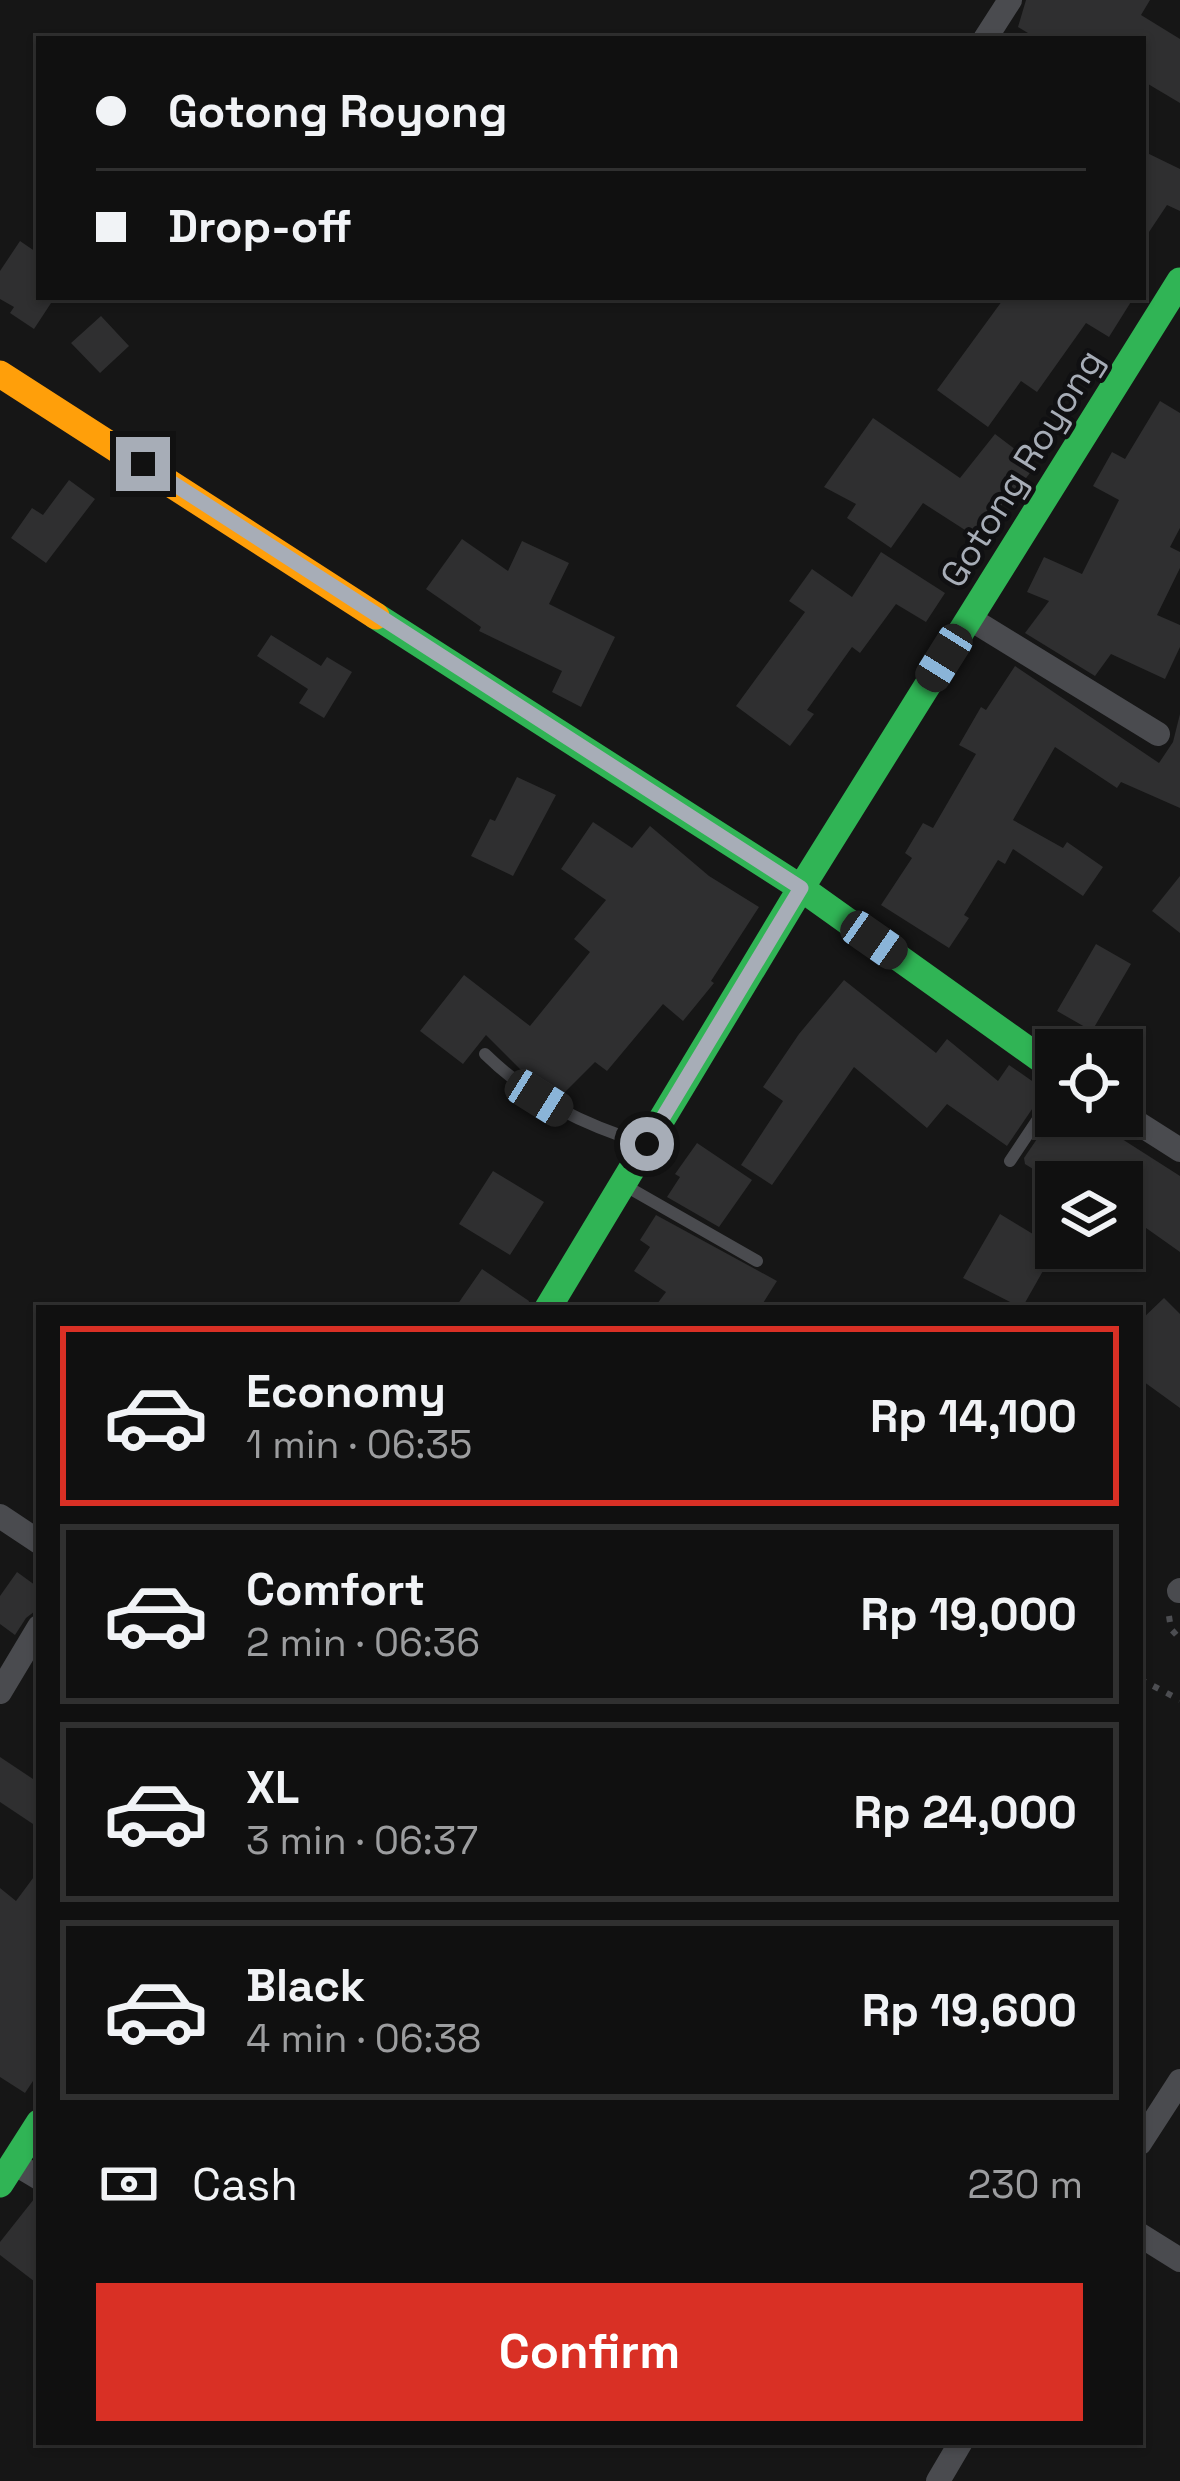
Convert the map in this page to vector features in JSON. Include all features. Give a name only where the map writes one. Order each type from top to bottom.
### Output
[{"type":"street","points":[[987,36],[1010,0]]},
{"type":"street","name":"Gotong Royong","points":[[550,1305],[801,888],[1180,281]]},
{"type":"street","points":[[0,374],[801,888],[1035,1055]]},
{"type":"street","points":[[969,618],[1159,734]]},
{"type":"street","points":[[1143,1126],[1180,1150]]},
{"type":"street","points":[[0,1516],[36,1540]]},
{"type":"street","points":[[0,1692],[36,1632]]},
{"type":"street","points":[[1143,2138],[1180,2081]]},
{"type":"street","points":[[7,2174],[36,2128]]},
{"type":"street","points":[[1143,2237],[1180,2260]]},
{"type":"street","points":[[938,2481],[959,2445]]},
{"type":"lane","points":[[485,1054],[514,1082],[563,1113],[647,1144]]},
{"type":"lane","points":[[1010,1161],[1035,1123]]},
{"type":"lane","points":[[623,1184],[758,1262]]},
{"type":"path","points":[[1143,1680],[1180,1700]]},
{"type":"building","points":[[1026,0],[1150,0],[1141,15],[1180,39],[1180,103],[1146,83],[1146,36],[1033,36],[1018,27]]},
{"type":"building","points":[[1146,152],[1180,169],[1180,211],[1167,205],[1146,236]]},
{"type":"building","points":[[20,241],[36,252],[36,300],[53,300],[34,329],[10,313],[14,307],[0,299],[0,271]]},
{"type":"building","points":[[1003,300],[1132,300],[1109,337],[1086,323],[1037,392],[1021,381],[988,427],[937,390]]},
{"type":"building","points":[[101,316],[129,346],[100,373],[71,343]]},
{"type":"building","points":[[1160,401],[1180,413],[1180,528],[1170,547],[1180,552],[1180,568],[1157,615],[1180,625],[1180,647],[1165,679],[1111,654],[1095,676],[1025,633],[1049,601],[1027,592],[1044,557],[1082,574],[1119,500],[1093,486],[1112,452],[1125,459]]},
{"type":"building","points":[[873,418],[960,478],[995,434],[1036,465],[979,539],[923,503],[891,548],[847,518],[856,504],[824,487]]},
{"type":"building","points":[[69,480],[95,499],[46,563],[11,538],[32,508],[43,515]]},
{"type":"building","points":[[462,539],[508,571],[522,541],[569,563],[549,604],[615,637],[581,707],[552,692],[562,671],[479,631],[481,627],[426,589]]},
{"type":"building","points":[[881,552],[945,593],[926,622],[896,604],[860,653],[852,647],[807,710],[814,714],[790,746],[736,706],[805,612],[789,601],[812,569],[852,597]]},
{"type":"building","points":[[271,635],[321,666],[327,657],[352,672],[324,718],[299,703],[308,689],[257,656]]},
{"type":"building","points":[[1015,666],[1159,763],[1173,742],[1180,714],[1180,808],[1121,782],[1117,788],[1055,747],[1013,820],[1063,848],[1067,842],[1103,867],[1083,896],[1013,849],[1005,864],[998,860],[949,948],[881,905],[912,858],[905,853],[923,823],[933,828],[976,754],[959,745],[981,707],[986,710]]},
{"type":"building","points":[[517,777],[556,795],[513,876],[471,856]]},
{"type":"building","points":[[593,822],[632,848],[650,826],[709,876],[759,907],[711,981],[714,983],[683,1021],[663,1004],[607,1071],[595,1062],[560,1097],[528,1077],[486,1035],[463,1064],[420,1031],[464,975],[530,1026],[590,952],[574,939],[606,900],[561,869]]},
{"type":"building","points":[[1180,876],[1180,933],[1152,911]]},
{"type":"building","points":[[1096,944],[1131,964],[1093,1029],[1057,1011]]},
{"type":"building","points":[[844,980],[936,1053],[947,1039],[998,1081],[1009,1065],[1035,1083],[1035,1105],[1007,1146],[947,1104],[927,1128],[854,1067],[772,1185],[741,1165],[783,1101],[763,1087]]},
{"type":"building","points":[[1038,1137],[1119,1137],[1180,1176],[1180,1252],[1143,1226],[1143,1161],[1035,1161],[1035,1170],[1024,1158]]},
{"type":"building","points":[[697,1143],[752,1180],[719,1227],[667,1197],[680,1177],[675,1174]]},
{"type":"building","points":[[493,1171],[544,1202],[510,1255],[459,1224]]},
{"type":"building","points":[[1000,1214],[1035,1235],[1035,1269],[1044,1269],[1024,1305],[963,1278]]},
{"type":"building","points":[[656,1215],[777,1281],[762,1305],[656,1305],[666,1292],[634,1271],[650,1247],[640,1240]]},
{"type":"building","points":[[482,1269],[529,1301],[528,1305],[457,1305]]},
{"type":"building","points":[[1164,1298],[1180,1314],[1180,1408],[1143,1381],[1143,1318]]},
{"type":"building","points":[[17,1572],[36,1586],[36,1610],[15,1635],[0,1624],[0,1596]]},
{"type":"building","points":[[0,1757],[36,1781],[36,1826],[0,1802]]},
{"type":"building","points":[[36,1874],[36,2076],[25,2093],[0,2077],[0,1888],[16,1901]]},
{"type":"building","points":[[36,2198],[36,2283],[0,2255],[0,2242]]},
{"type":"traffic: fast","points":[[550,1305],[801,888],[1180,281]]},
{"type":"traffic: fast","points":[[376,616],[801,888],[1035,1055]]},
{"type":"traffic: fast","points":[[0,2184],[36,2128]]},
{"type":"traffic: slow","points":[[0,374],[376,616]]},
{"type":"route","points":[[143,464],[801,888],[647,1144]]}]
